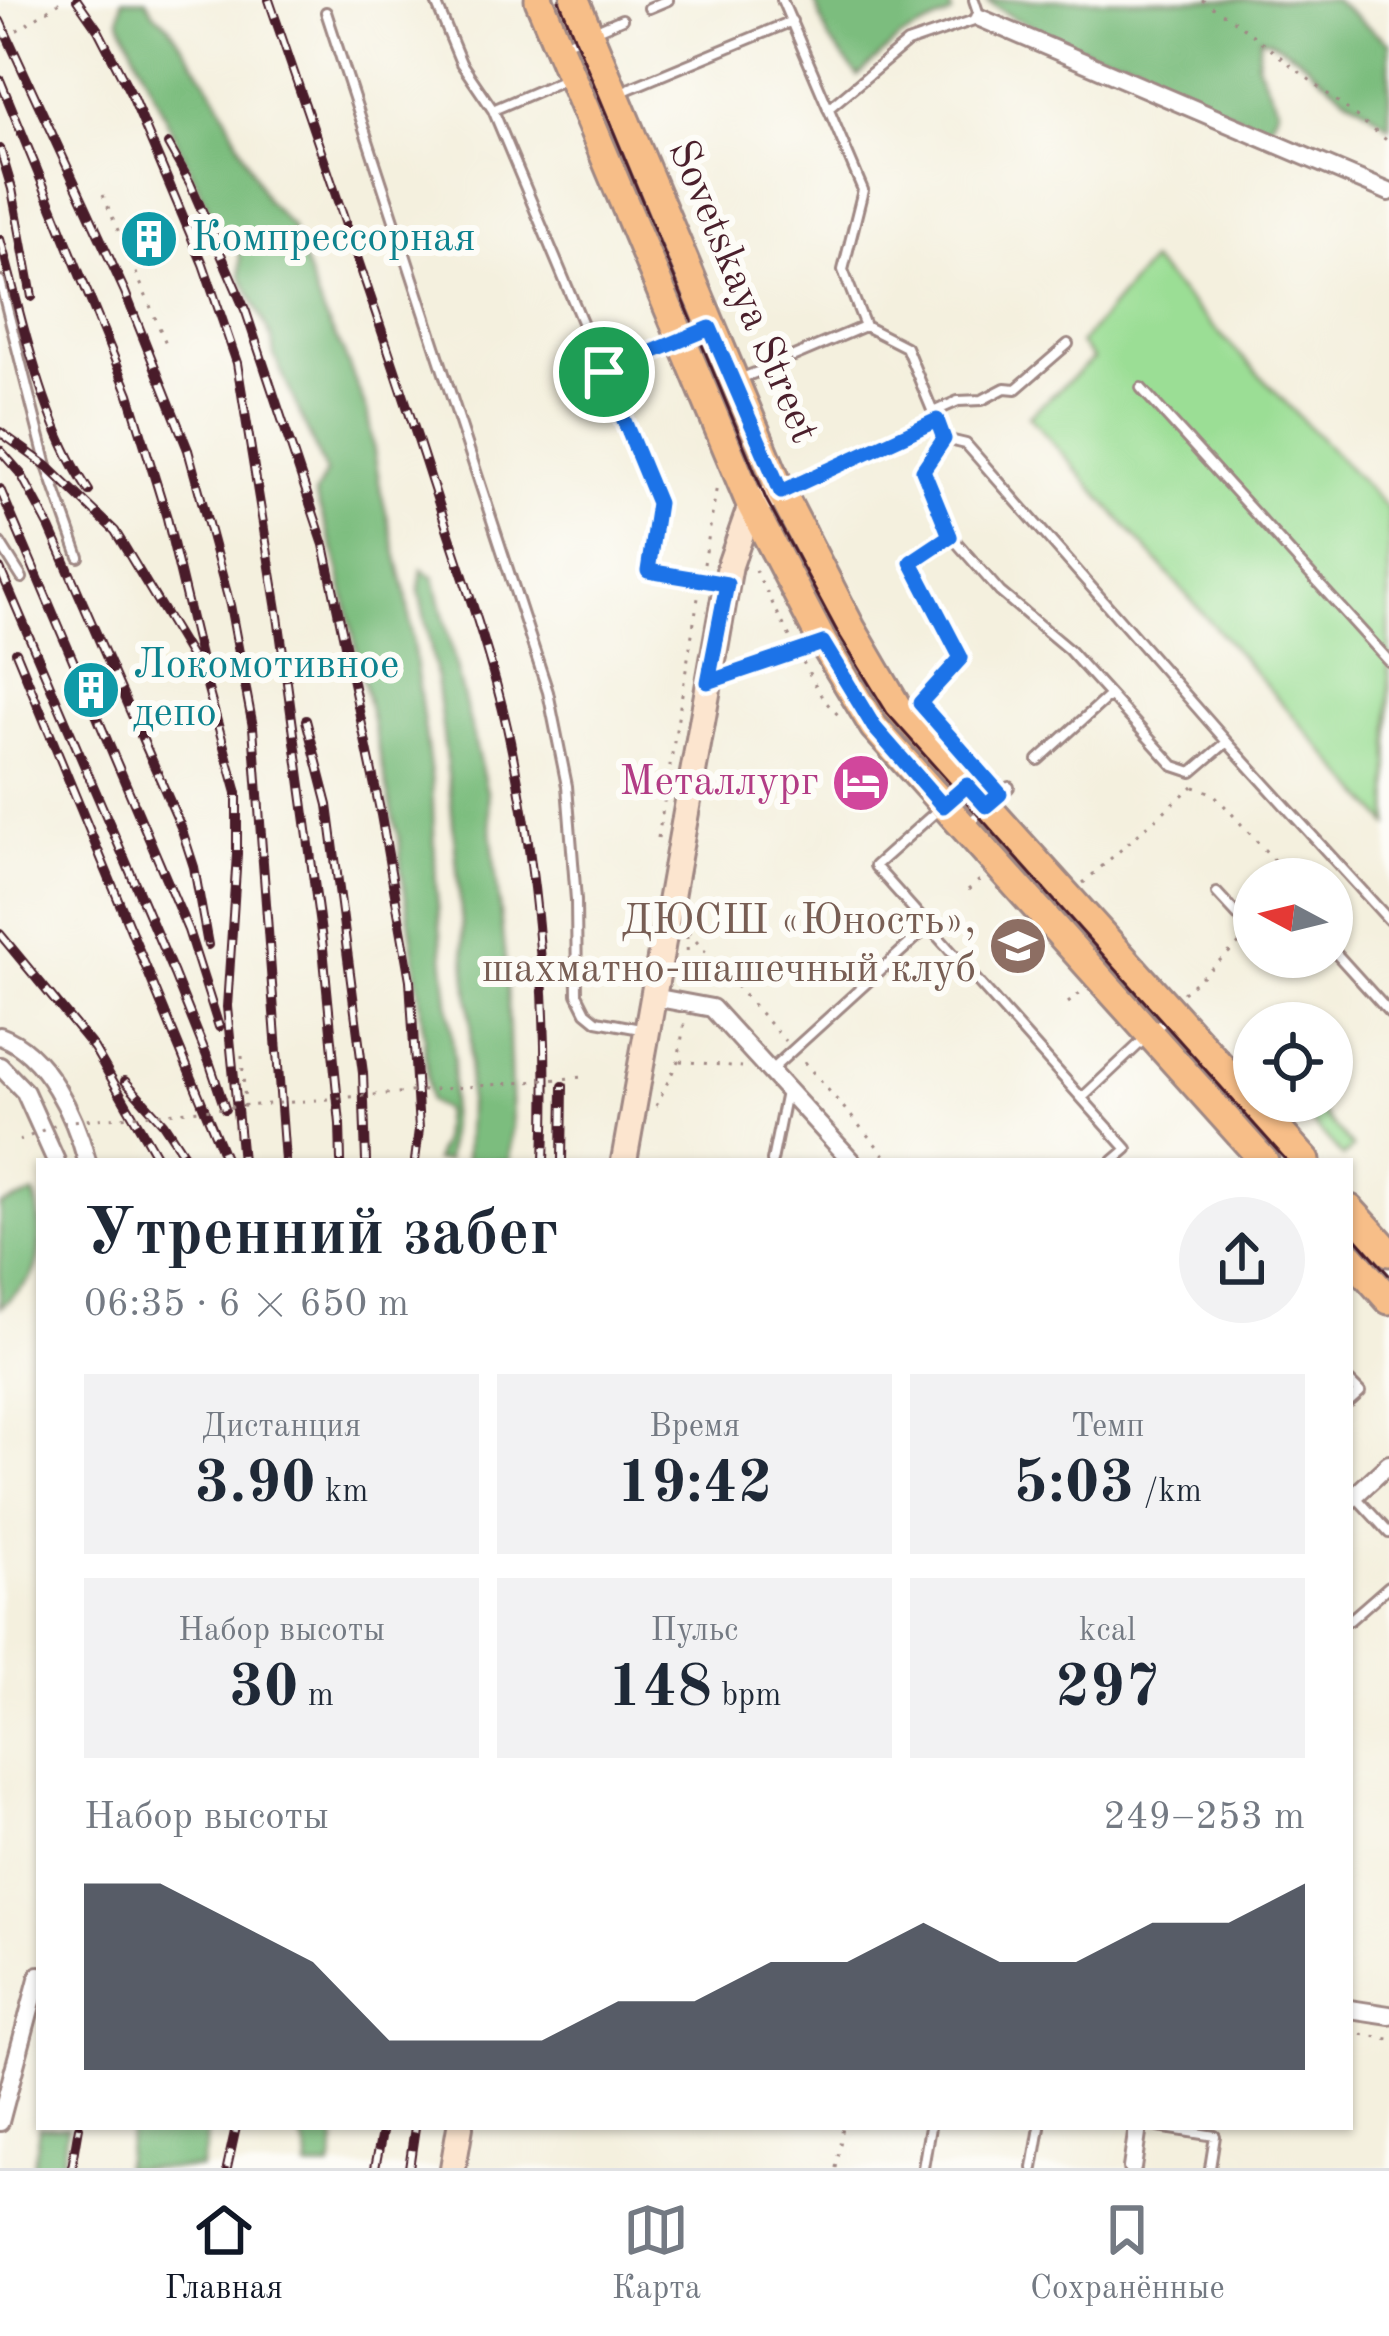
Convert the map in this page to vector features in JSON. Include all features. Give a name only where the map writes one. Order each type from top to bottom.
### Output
[{"type":"main road","name":"Sovetskaya Street","points":[[539,0],[559,46],[614,95],[751,506],[836,636],[897,707],[955,795],[963,828],[1150,1034],[1253,1157]]},
{"type":"main road","name":"Sovetskaya Street","points":[[574,0],[589,34],[586,71],[695,334],[733,382],[836,636]]},
{"type":"main road","points":[[625,1158],[708,682],[714,582],[730,565],[751,506],[781,492]]},
{"type":"main road","name":"Sovetskaya Street","points":[[955,795],[986,806],[1176,1004],[1303,1158]]},
{"type":"main road","points":[[1353,1215],[1383,1278]]},
{"type":"main road","points":[[1353,1258],[1383,1278]]},
{"type":"main road","points":[[453,2168],[459,2130]]},
{"type":"street","points":[[980,19],[1389,192]]},
{"type":"street","points":[[653,997],[712,1008],[849,1158]]},
{"type":"street","points":[[0,1036],[10,1039],[50,1075],[78,1128],[86,1158]]},
{"type":"street","points":[[0,1066],[25,1092],[55,1158]]},
{"type":"street","points":[[1253,1157],[1277,1129]]},
{"type":"street","points":[[1353,1495],[1389,1464]]},
{"type":"street","points":[[0,2122],[36,1987]]},
{"type":"street","points":[[1353,2009],[1389,2015]]},
{"type":"street","points":[[1132,2168],[1138,2130]]},
{"type":"lane","points":[[435,0],[460,63],[493,110],[658,503],[648,571],[714,582]]},
{"type":"lane","points":[[650,8],[668,0]]},
{"type":"lane","points":[[782,0],[863,190],[843,270],[865,326],[906,347],[944,439]]},
{"type":"lane","points":[[828,109],[908,43],[980,19],[974,0]]},
{"type":"lane","points":[[326,12],[548,692],[567,786],[577,994],[597,1021],[647,1030]]},
{"type":"lane","points":[[559,46],[622,19]]},
{"type":"lane","points":[[614,95],[792,21]]},
{"type":"lane","points":[[493,110],[586,71]]},
{"type":"lane","points":[[0,281],[47,466],[79,557]]},
{"type":"lane","points":[[794,356],[865,326]]},
{"type":"lane","points":[[604,372],[695,334]]},
{"type":"lane","points":[[781,492],[958,401],[982,400],[1004,388],[1016,388],[1068,344]]},
{"type":"lane","points":[[733,382],[760,370]]},
{"type":"lane","points":[[1141,388],[1389,661]]},
{"type":"lane","points":[[944,439],[923,470],[950,536],[1000,592],[1069,650],[1174,766],[1192,772],[1228,742]]},
{"type":"lane","points":[[944,439],[966,444],[1389,920]]},
{"type":"lane","points":[[911,562],[950,536]]},
{"type":"lane","points":[[0,543],[22,578]]},
{"type":"lane","points":[[708,682],[836,636]]},
{"type":"lane","points":[[1038,760],[1109,695]]},
{"type":"lane","points":[[963,828],[1009,787]]},
{"type":"lane","points":[[955,795],[875,866],[1127,1148],[1116,1158]]},
{"type":"lane","points":[[1217,893],[1233,911]]},
{"type":"lane","points":[[771,1070],[928,926]]},
{"type":"lane","points":[[1353,972],[1389,1012]]},
{"type":"lane","points":[[1082,1098],[1176,1004]]},
{"type":"lane","points":[[773,1158],[787,1088]]},
{"type":"lane","points":[[1353,1497],[1389,1532]]},
{"type":"lane","points":[[1353,1618],[1389,1586]]},
{"type":"lane","points":[[923,2168],[929,2130]]},
{"type":"lane","points":[[1034,2168],[1040,2130]]},
{"type":"lane","points":[[1210,2168],[1216,2132]]},
{"type":"path","points":[[0,47],[7,37],[63,0]]},
{"type":"path","points":[[1202,0],[1389,142]]},
{"type":"path","points":[[103,195],[168,348]]},
{"type":"path","points":[[658,838],[714,582],[717,482]]},
{"type":"path","points":[[911,562],[961,658],[920,703]]},
{"type":"path","points":[[1082,884],[1192,786],[1213,794],[1272,858]]},
{"type":"path","points":[[968,890],[984,877]]},
{"type":"path","points":[[1176,1004],[1233,951]]},
{"type":"path","points":[[1068,1003],[1084,989]]},
{"type":"path","points":[[655,1110],[678,1061],[688,1004]]},
{"type":"path","points":[[242,1056],[245,1106]]},
{"type":"path","points":[[678,1061],[771,1070]]},
{"type":"path","points":[[19,1141],[62,1122],[583,1077]]},
{"type":"path","points":[[1353,2033],[1389,2039]]},
{"type":"path","points":[[836,2168],[842,2130]]},
{"type":"green space","points":[[122,0],[146,0],[217,97],[266,200],[291,226],[323,314],[367,411],[406,593],[432,784],[436,887],[454,1058],[447,1158],[435,1158],[444,1110],[429,1101],[399,840],[336,557],[315,495],[326,473],[241,276],[239,248],[225,243],[119,19]]},
{"type":"green space","points":[[814,0],[948,0],[952,14],[900,38],[858,76],[829,40]]},
{"type":"green space","points":[[1334,0],[1389,43],[1389,127],[1294,54],[1260,37],[1257,64],[1278,108],[1268,130],[1169,84],[1138,62],[1091,52],[1014,18],[988,2]]},
{"type":"green space","points":[[1150,261],[1389,510],[1389,825],[1029,416],[1093,359],[1080,344]]},
{"type":"green space","points":[[422,569],[434,578],[487,792],[507,979],[509,1158],[466,1158],[471,1024],[450,791],[435,669],[419,590]]},
{"type":"green space","points":[[1312,1122],[1330,1122],[1353,1148],[1343,1157]]},
{"type":"green space","points":[[34,1194],[36,1202],[36,1266],[29,1280],[0,1308],[0,1205]]},
{"type":"green space","points":[[39,2130],[67,2130],[62,2168],[33,2168]]},
{"type":"green space","points":[[130,2130],[207,2130],[200,2168],[123,2168]]},
{"type":"green space","points":[[296,2130],[332,2130],[336,2142],[331,2168],[307,2168],[303,2141]]},
{"type":"tram line","points":[[559,0],[766,499],[887,713],[1284,1158]]},
{"type":"tram line","points":[[1353,1234],[1389,1275]]},
{"type":"railway","points":[[77,0],[132,96],[203,264],[237,363],[278,616],[323,948],[341,1158]]},
{"type":"railway","points":[[269,0],[472,604],[507,727],[527,834],[539,942],[544,1158]]},
{"type":"railway","points":[[0,21],[125,292],[188,450],[230,605],[253,727],[285,1158]]},
{"type":"railway","points":[[0,80],[129,394],[167,518],[237,793],[227,1007],[242,1158]]},
{"type":"railway","points":[[168,144],[246,312],[324,545],[410,980],[419,1129],[415,1158]]},
{"type":"railway","points":[[0,149],[32,297]]},
{"type":"railway","points":[[0,239],[46,402],[89,491]]},
{"type":"railway","points":[[0,432],[47,466],[115,531],[191,657]]},
{"type":"railway","points":[[0,450],[21,474],[50,528],[181,827],[194,867],[208,945]]},
{"type":"railway","points":[[0,489],[188,930],[219,1027]]},
{"type":"railway","points":[[0,569],[174,974],[225,1109]]},
{"type":"railway","points":[[16,652],[225,1158]]},
{"type":"railway","points":[[306,720],[328,805],[363,1073],[366,1158]]},
{"type":"railway","points":[[0,934],[94,1048],[157,1158]]},
{"type":"railway","points":[[125,1081],[163,1123],[186,1158]]},
{"type":"railway","points":[[562,1158],[563,1086]]},
{"type":"railway","points":[[72,2168],[78,2130]]},
{"type":"railway","points":[[227,2168],[235,2130]]},
{"type":"railway","points":[[375,2168],[382,2130]]},
{"type":"railway","points":[[409,2168],[415,2130]]},
{"type":"place","name":"Компрессорная","points":[[149,239]]},
{"type":"place","name":"Локомотивное депо","points":[[91,690]]},
{"type":"place","name":"Металлург","points":[[861,783]]},
{"type":"place","name":"ДЮСШ «Юность», шахматно-шашечный клуб","points":[[1018,946]]},
{"type":"route","points":[[710,328],[781,492],[937,420],[944,439],[923,470],[950,536],[911,562],[961,658],[920,703],[1000,794],[986,806],[967,785],[943,806],[874,727],[823,643],[708,682],[727,584],[648,571],[658,503],[604,372],[710,328]]}]
